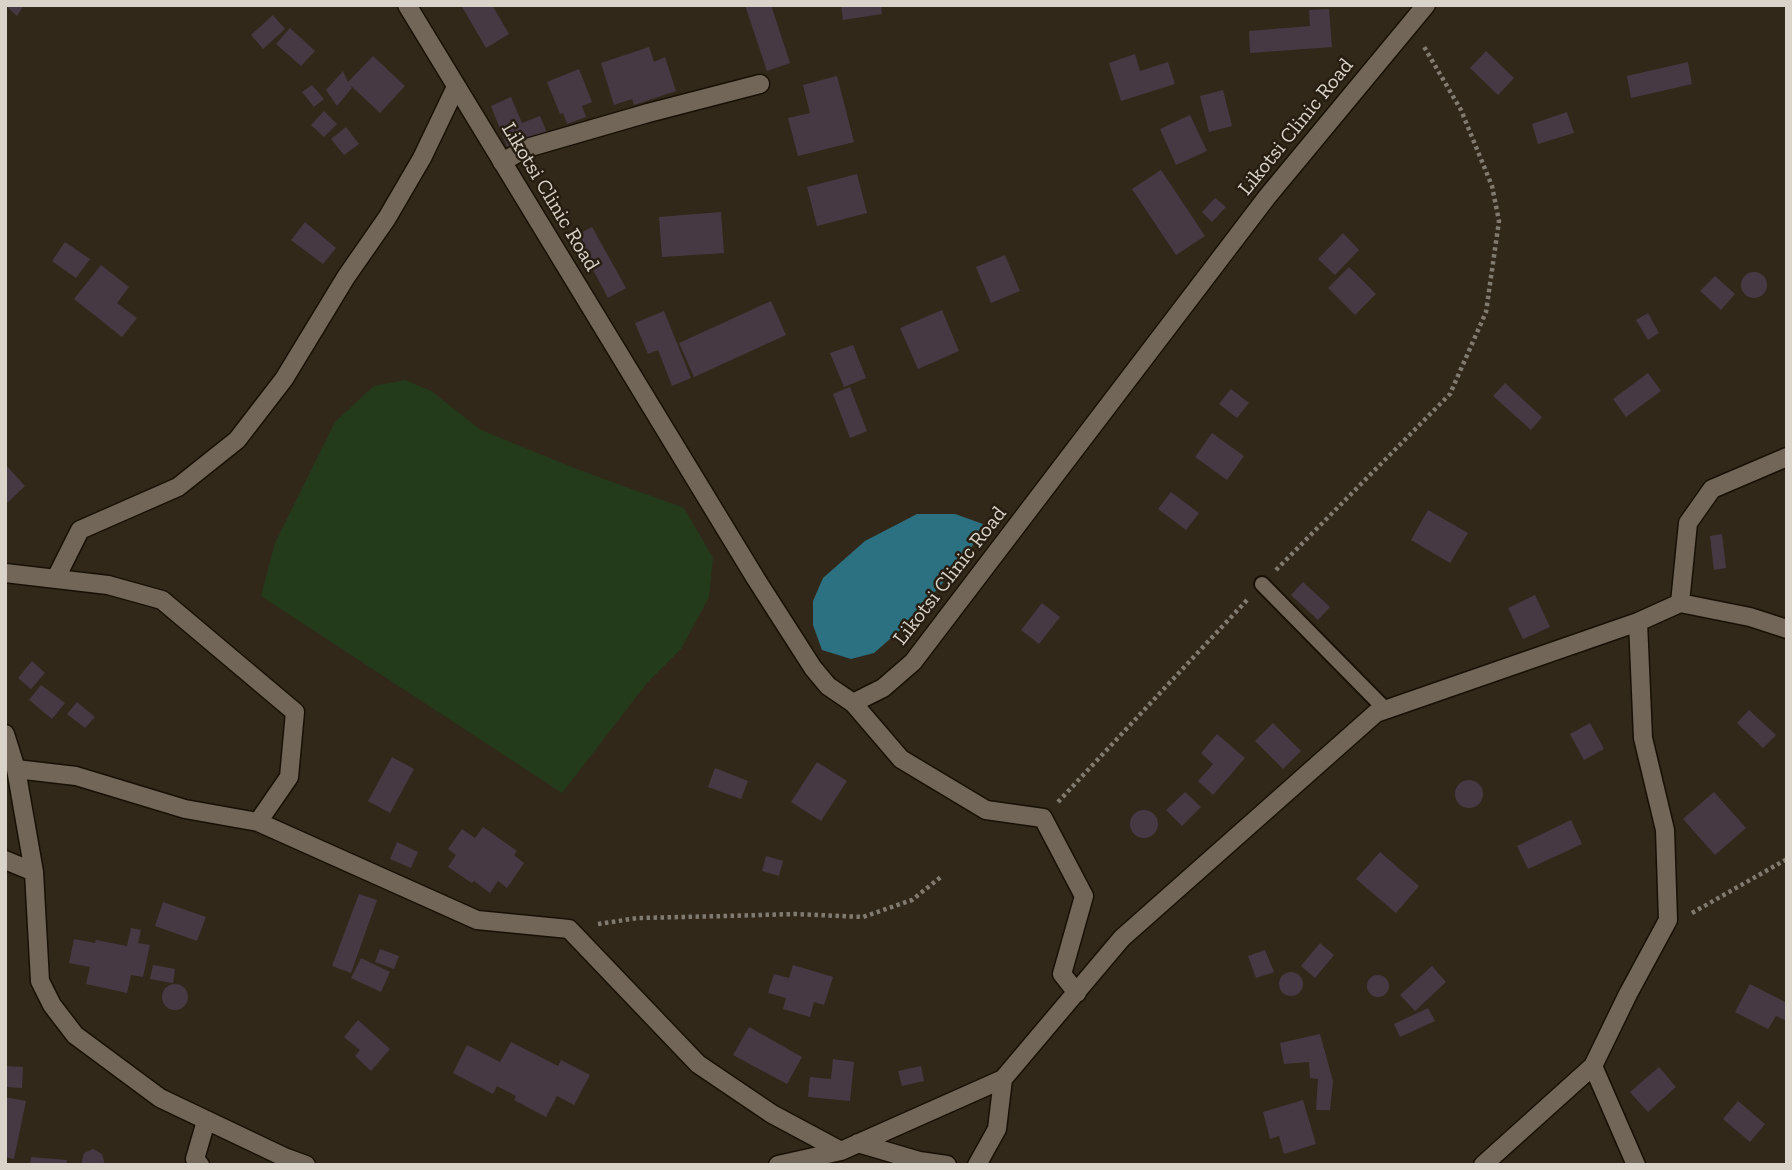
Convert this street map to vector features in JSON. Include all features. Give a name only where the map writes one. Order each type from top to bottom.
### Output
[{"type":"street","name":"Likotsi Clinic Road","points":[[407,5],[756,579],[813,668],[828,686],[853,703],[883,688],[914,662],[1267,197],[1426,5]]},
{"type":"street","points":[[502,162],[527,148],[760,84]]},
{"type":"street","points":[[56,578],[80,530],[178,487],[237,440],[284,379],[346,277],[387,218],[422,158],[456,87]]},
{"type":"street","points":[[1681,603],[1688,523],[1712,489],[1787,457]]},
{"type":"street","points":[[5,573],[108,585],[162,600],[295,712],[289,777],[258,822]]},
{"type":"street","points":[[778,1165],[841,1151],[1003,1079],[1122,938],[1376,713],[1638,622],[1681,603],[1750,617],[1787,629]]},
{"type":"street","points":[[1483,1165],[1593,1066],[1668,920],[1665,830],[1643,738],[1638,622]]},
{"type":"street","points":[[853,703],[901,759],[986,810],[1044,818],[1084,896],[1062,974],[1077,993]]},
{"type":"street","points":[[5,734],[16,769],[34,872],[40,981],[51,1005],[75,1035],[160,1098],[306,1165]]},
{"type":"street","points":[[16,769],[76,776],[185,808],[258,822],[477,920],[569,929],[698,1064],[772,1114],[841,1151]]},
{"type":"street","points":[[5,860],[34,872]]},
{"type":"street","points":[[1593,1066],[1636,1165]]},
{"type":"street","points":[[977,1165],[997,1129],[1003,1079]]},
{"type":"street","points":[[196,1163],[206,1121]]},
{"type":"street","points":[[858,1143],[919,1161],[947,1165]]},
{"type":"lane","points":[[1262,584],[1385,709]]},
{"type":"path","points":[[1044,818],[1262,584],[1450,394],[1486,312],[1499,221],[1492,186],[1461,110],[1424,46],[1406,30]]},
{"type":"path","points":[[1668,920],[1684,918],[1787,859]]},
{"type":"path","points":[[569,929],[638,918],[795,915],[863,917],[912,900],[942,876]]},
{"type":"green space","points":[[405,380],[431,391],[481,430],[574,468],[684,508],[713,558],[709,597],[681,649],[647,683],[562,793],[261,596],[275,543],[335,422],[374,386]]},
{"type":"water","points":[[917,514],[955,514],[983,524],[969,553],[906,625],[874,653],[851,659],[822,650],[813,625],[813,601],[823,578],[865,541]]},
{"type":"building","points":[[5,5],[24,5],[17,16]]},
{"type":"building","points":[[461,5],[492,5],[509,34],[486,48]]},
{"type":"building","points":[[745,5],[771,5],[790,63],[767,71]]},
{"type":"building","points":[[841,5],[881,5],[882,14],[843,20]]},
{"type":"building","points":[[1329,9],[1332,47],[1250,53],[1249,31],[1310,26],[1309,10]]},
{"type":"building","points":[[273,15],[285,29],[263,49],[251,35]]},
{"type":"building","points":[[290,28],[315,51],[301,66],[276,44]]},
{"type":"building","points":[[649,47],[654,62],[665,57],[676,91],[634,105],[632,99],[614,105],[601,63]]},
{"type":"building","points":[[1486,51],[1514,78],[1498,95],[1470,68]]},
{"type":"building","points":[[1135,54],[1140,71],[1168,62],[1175,84],[1121,101],[1109,63]]},
{"type":"building","points":[[373,56],[405,86],[380,113],[350,85],[352,88],[337,106],[326,90],[343,71],[348,82]]},
{"type":"building","points":[[1688,62],[1692,84],[1631,98],[1627,76]]},
{"type":"building","points":[[579,69],[592,102],[582,106],[586,117],[567,124],[547,82]]},
{"type":"building","points":[[837,76],[854,142],[798,156],[788,118],[810,113],[803,85]]},
{"type":"building","points":[[312,85],[324,99],[314,107],[302,92]]},
{"type":"building","points":[[1223,90],[1232,126],[1209,132],[1200,96]]},
{"type":"building","points":[[511,97],[522,123],[540,116],[547,133],[508,149],[491,106]]},
{"type":"building","points":[[324,111],[337,124],[324,137],[311,125]]},
{"type":"building","points":[[1567,112],[1574,133],[1538,144],[1532,124]]},
{"type":"building","points":[[1190,115],[1207,151],[1176,165],[1160,129]]},
{"type":"building","points":[[346,127],[359,144],[344,155],[331,139]]},
{"type":"building","points":[[1161,170],[1205,236],[1176,255],[1132,189]]},
{"type":"building","points":[[857,174],[867,213],[817,226],[807,187]]},
{"type":"building","points":[[1215,198],[1226,207],[1212,222],[1202,212]]},
{"type":"building","points":[[721,212],[724,253],[662,257],[659,217]]},
{"type":"building","points":[[305,222],[336,248],[323,264],[291,240]]},
{"type":"building","points":[[592,227],[626,288],[608,298],[575,236]]},
{"type":"building","points":[[1343,233],[1359,250],[1335,275],[1318,259]]},
{"type":"building","points":[[65,242],[90,259],[76,278],[52,261]]},
{"type":"building","points":[[1005,255],[1020,291],[991,303],[976,267]]},
{"type":"building","points":[[101,265],[129,287],[117,303],[137,318],[122,337],[74,299]]},
{"type":"building","points":[[1349,267],[1376,294],[1355,315],[1328,288]]},
{"type":"building","points":[[1754,272],[1763,276],[1767,285],[1763,294],[1754,298],[1745,294],[1741,285],[1745,276]]},
{"type":"building","points":[[1715,276],[1735,294],[1721,310],[1700,291]]},
{"type":"building","points":[[771,301],[786,335],[694,377],[679,343]]},
{"type":"building","points":[[942,310],[959,351],[918,369],[900,328]]},
{"type":"building","points":[[664,311],[691,378],[672,386],[658,350],[648,354],[635,323]]},
{"type":"building","points":[[1648,313],[1659,333],[1648,340],[1636,320]]},
{"type":"building","points":[[853,345],[866,378],[844,387],[830,353]]},
{"type":"building","points":[[1648,373],[1661,391],[1626,417],[1613,399]]},
{"type":"building","points":[[1505,383],[1542,417],[1531,430],[1493,396]]},
{"type":"building","points":[[850,387],[867,431],[850,438],[833,394]]},
{"type":"building","points":[[1231,389],[1249,403],[1237,418],[1219,404]]},
{"type":"building","points":[[1212,433],[1244,456],[1227,480],[1195,457]]},
{"type":"building","points":[[5,464],[25,486],[5,505]]},
{"type":"building","points":[[1171,492],[1199,513],[1186,530],[1158,509]]},
{"type":"building","points":[[1428,510],[1468,533],[1450,563],[1411,540]]},
{"type":"building","points":[[1722,534],[1726,568],[1714,570],[1710,536]]},
{"type":"building","points":[[1303,582],[1330,607],[1318,620],[1291,595]]},
{"type":"building","points":[[1535,595],[1550,627],[1523,639],[1508,608]]},
{"type":"building","points":[[1042,603],[1060,617],[1039,644],[1021,630]]},
{"type":"building","points":[[32,661],[45,673],[31,689],[18,678]]},
{"type":"building","points":[[41,685],[65,703],[52,719],[29,700]]},
{"type":"building","points":[[77,702],[95,717],[85,728],[67,714]]},
{"type":"building","points":[[1749,710],[1776,735],[1763,748],[1737,723]]},
{"type":"building","points":[[1273,723],[1301,751],[1283,769],[1255,741]]},
{"type":"building","points":[[1590,723],[1604,749],[1584,760],[1570,734]]},
{"type":"building","points":[[1217,734],[1245,758],[1213,795],[1198,781],[1213,764],[1201,753]]},
{"type":"building","points":[[392,757],[414,769],[390,813],[368,801]]},
{"type":"building","points":[[817,762],[847,781],[821,821],[791,802]]},
{"type":"building","points":[[715,768],[748,781],[741,799],[708,787]]},
{"type":"building","points":[[1469,780],[1479,784],[1483,794],[1479,804],[1469,808],[1459,804],[1455,794],[1459,784]]},
{"type":"building","points":[[1185,792],[1201,807],[1182,826],[1166,810]]},
{"type":"building","points":[[1714,792],[1746,828],[1715,855],[1683,819]]},
{"type":"building","points":[[1144,810],[1154,814],[1158,824],[1154,834],[1144,838],[1134,834],[1130,824],[1134,814]]},
{"type":"building","points":[[1571,820],[1582,844],[1528,869],[1517,846]]},
{"type":"building","points":[[483,827],[517,851],[514,855],[524,863],[507,888],[498,881],[490,893],[448,867],[456,855],[448,849],[462,829],[475,838]]},
{"type":"building","points":[[397,842],[418,852],[411,868],[390,859]]},
{"type":"building","points":[[1380,852],[1419,886],[1396,913],[1356,879]]},
{"type":"building","points":[[766,856],[783,861],[779,876],[762,871]]},
{"type":"building","points":[[359,894],[377,900],[351,973],[332,966]]},
{"type":"building","points":[[163,902],[206,917],[197,941],[155,926]]},
{"type":"building","points":[[131,928],[141,930],[138,943],[150,945],[143,977],[131,975],[127,993],[86,984],[90,967],[69,963],[74,939],[127,946]]},
{"type":"building","points":[[1320,943],[1334,955],[1315,978],[1301,966]]},
{"type":"building","points":[[380,949],[399,956],[394,969],[375,962]]},
{"type":"building","points":[[1265,950],[1274,972],[1256,978],[1248,956]]},
{"type":"building","points":[[361,958],[390,972],[381,992],[351,978]]},
{"type":"building","points":[[153,965],[175,969],[173,983],[150,979]]},
{"type":"building","points":[[793,965],[833,977],[824,1005],[814,1002],[810,1017],[783,1009],[786,998],[768,993],[774,974],[789,978]]},
{"type":"building","points":[[1432,966],[1446,982],[1415,1011],[1400,995]]},
{"type":"building","points":[[1291,972],[1300,975],[1303,984],[1300,993],[1291,996],[1282,993],[1279,984],[1282,975]]},
{"type":"building","points":[[1378,975],[1386,978],[1389,986],[1386,994],[1378,997],[1370,994],[1367,986],[1370,978]]},
{"type":"building","points":[[175,984],[184,988],[188,997],[184,1006],[175,1010],[166,1006],[162,997],[166,988]]},
{"type":"building","points":[[1750,984],[1787,1003],[1787,1021],[1776,1016],[1768,1029],[1735,1012]]},
{"type":"building","points":[[1428,1008],[1435,1021],[1400,1037],[1394,1024]]},
{"type":"building","points":[[358,1020],[390,1049],[371,1071],[355,1056],[360,1050],[344,1037]]},
{"type":"building","points":[[749,1027],[802,1057],[787,1084],[733,1055]]},
{"type":"building","points":[[1320,1034],[1333,1081],[1330,1110],[1316,1110],[1318,1079],[1310,1078],[1309,1062],[1284,1064],[1280,1043]]},
{"type":"building","points":[[511,1042],[558,1066],[561,1060],[590,1075],[574,1105],[557,1096],[546,1117],[514,1100],[516,1096],[497,1086],[493,1094],[453,1073],[467,1045],[500,1062]]},
{"type":"building","points":[[833,1059],[854,1062],[850,1101],[808,1097],[810,1077],[831,1079]]},
{"type":"building","points":[[5,1066],[23,1067],[22,1088],[5,1087]]},
{"type":"building","points":[[921,1066],[924,1081],[902,1086],[898,1071]]},
{"type":"building","points":[[1659,1067],[1676,1087],[1648,1112],[1630,1092]]},
{"type":"building","points":[[5,1097],[26,1101],[14,1159],[5,1157]]},
{"type":"building","points":[[1303,1100],[1316,1144],[1284,1154],[1279,1136],[1270,1139],[1263,1112]]},
{"type":"building","points":[[1738,1101],[1765,1124],[1750,1142],[1723,1119]]},
{"type":"building","points":[[93,1149],[102,1154],[105,1165],[81,1165],[84,1153]]},
{"type":"building","points":[[31,1157],[67,1160],[66,1165],[30,1165]]}]
